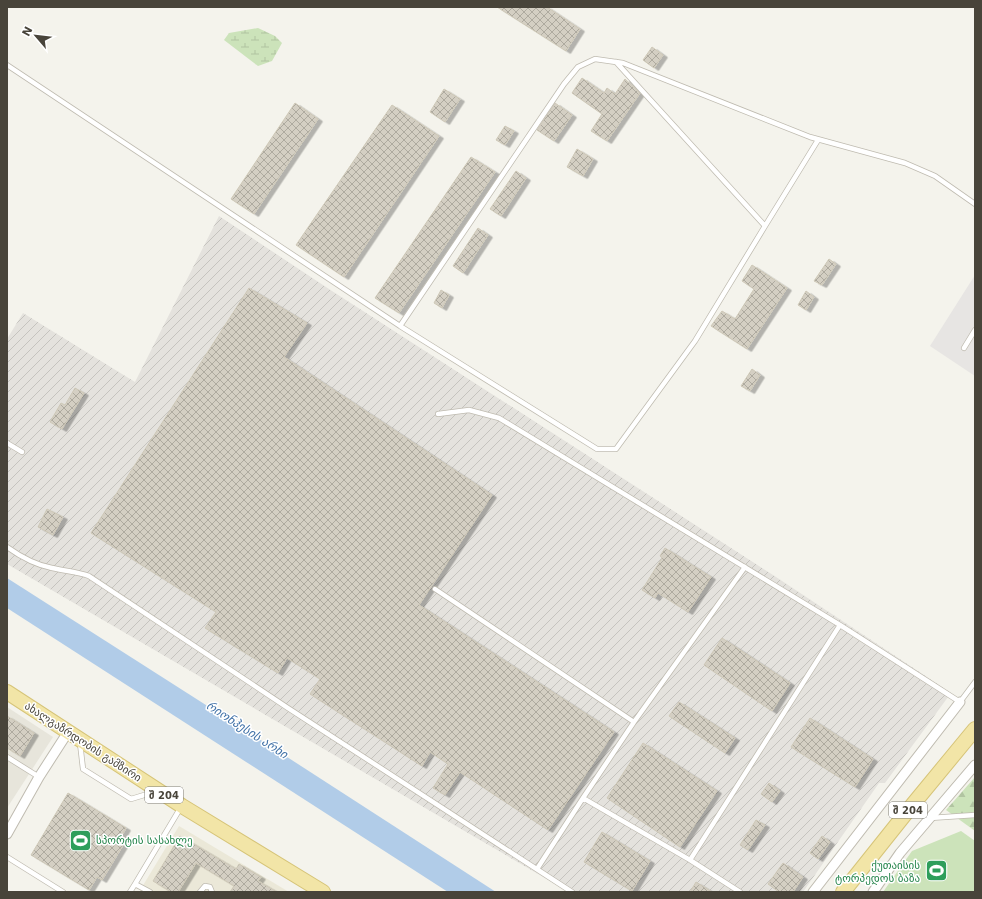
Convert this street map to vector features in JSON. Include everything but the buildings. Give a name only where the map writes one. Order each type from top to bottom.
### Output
[{"type":"main road","name":"ახალგაზრდობის გამზირი","points":[[7,692],[157,791],[323,892]]},
{"type":"main road","name":"შ 204","points":[[843,892],[975,730]]},
{"type":"street","points":[[813,892],[960,702]]},
{"type":"street","points":[[7,834],[40,778],[74,736]]},
{"type":"street","points":[[873,892],[900,853],[975,764]]},
{"type":"lane","points":[[400,326],[564,84],[578,67],[595,59],[623,63],[818,140],[905,163],[935,176],[975,204]]},
{"type":"lane","points":[[616,62],[765,226]]},
{"type":"lane","points":[[7,65],[400,326],[597,449],[616,449],[695,341],[818,140]]},
{"type":"lane","points":[[964,348],[975,330]]},
{"type":"lane","points":[[438,414],[469,410],[499,418],[840,625],[960,702],[975,682]]},
{"type":"lane","points":[[7,443],[22,452]]},
{"type":"lane","points":[[7,547],[18,555],[39,565],[78,572],[89,576],[281,704],[572,892]]},
{"type":"lane","points":[[537,869],[634,722],[744,567]]},
{"type":"lane","points":[[435,589],[634,722]]},
{"type":"lane","points":[[690,860],[840,625]]},
{"type":"lane","points":[[74,736],[83,769],[131,799],[157,791]]},
{"type":"lane","points":[[7,757],[40,778]]},
{"type":"lane","points":[[583,798],[690,860],[740,892]]},
{"type":"lane","points":[[130,892],[182,806]]},
{"type":"lane","points":[[928,818],[975,815]]},
{"type":"lane","points":[[7,857],[63,892]]},
{"type":"lane","points":[[135,884],[147,891]]},
{"type":"lane","points":[[200,892],[207,885],[210,887],[212,892]]},
{"type":"shaded area","points":[[219,216],[332,291],[773,575],[951,693],[885,783],[879,783],[803,892],[569,892],[7,564],[7,339],[23,313],[135,382]]},
{"type":"shaded area","points":[[975,275],[975,376],[930,346]]},
{"type":"shaded area","points":[[7,707],[53,737],[7,808]]},
{"type":"shaded area","points":[[179,826],[289,892],[139,892]]},
{"type":"green space","points":[[258,28],[275,36],[282,43],[272,61],[258,66],[224,40],[229,33]]},
{"type":"green space","points":[[975,777],[975,831],[946,810]]},
{"type":"green space","name":"ქუთაისის ტორპედოს ბაზა","points":[[961,831],[975,841],[975,892],[883,892],[912,851]]},
{"type":"water","points":[[7,578],[496,892],[448,892],[7,608]]},
{"type":"place","name":"სპორტის სასახლე","points":[[81,840]]},
{"type":"place","name":"ქუთაისის ტორპედოს ბაზა","points":[[936,871]]},
{"type":"water label","name":"რიონჰესის არხი","points":[[247,730]]}]
